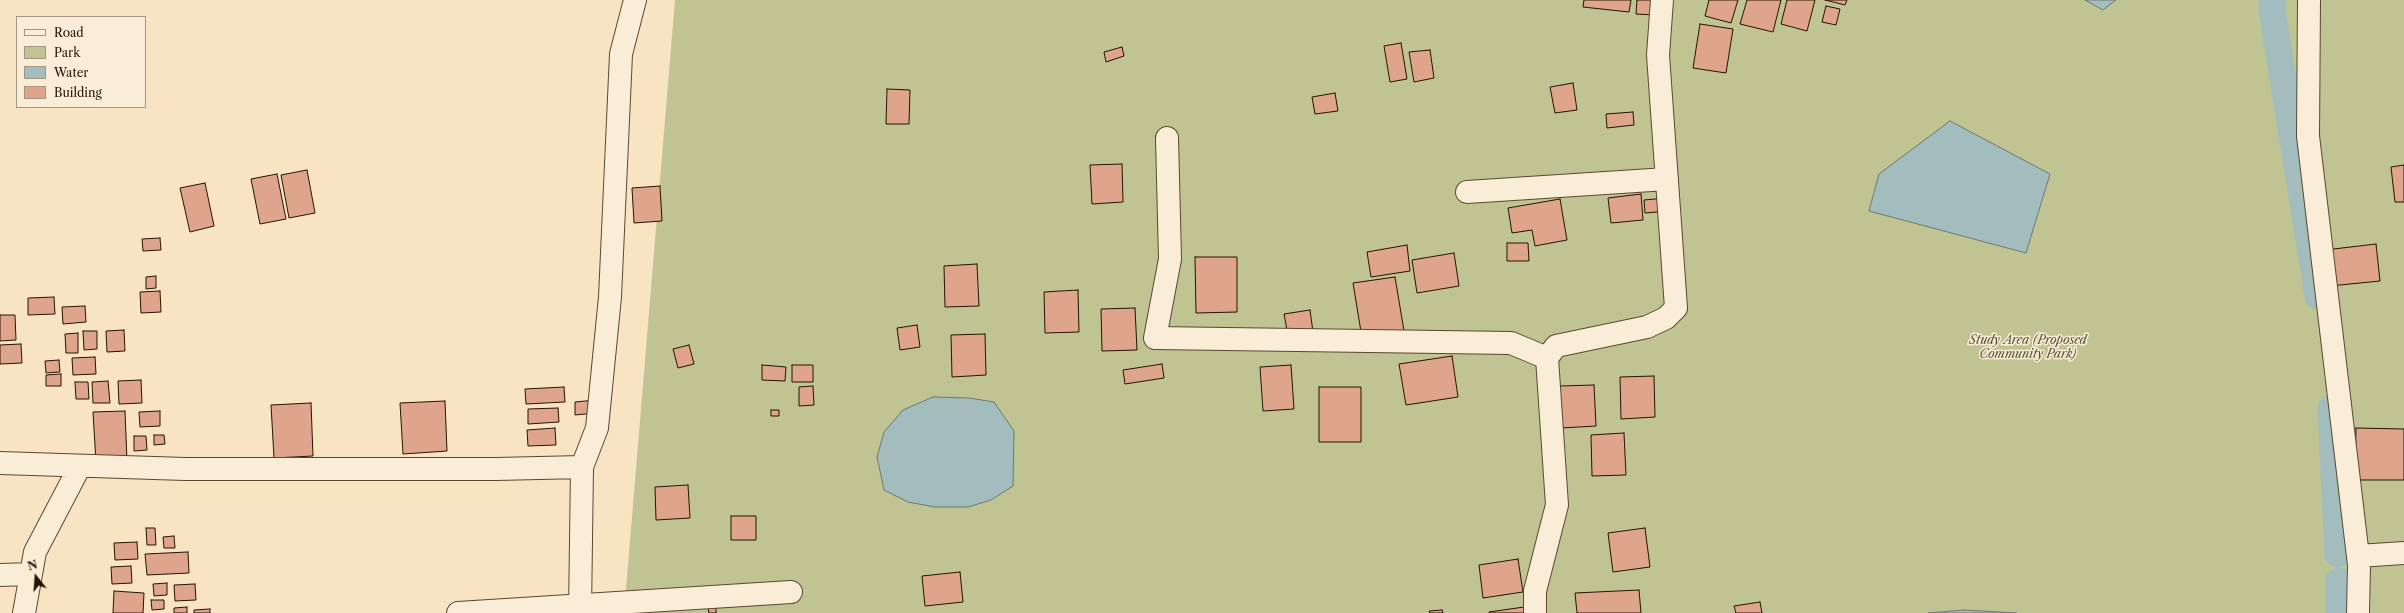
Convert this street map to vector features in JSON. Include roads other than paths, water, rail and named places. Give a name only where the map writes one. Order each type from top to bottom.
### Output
[{"type":"street","points":[[579,609],[582,467],[597,428],[610,297],[621,54],[635,0]]},
{"type":"street","points":[[1535,613],[1535,592],[1557,506],[1547,358],[1556,346],[1647,327],[1666,318],[1676,308],[1658,55],[1662,0]]},
{"type":"street","points":[[2309,0],[2308,136],[2358,556],[2358,613]]},
{"type":"street","points":[[1167,138],[1170,259],[1155,338],[1511,344],[1547,358]]},
{"type":"street","points":[[1467,192],[1667,180]]},
{"type":"street","points":[[0,462],[185,469],[496,469],[582,467]]},
{"type":"street","points":[[24,613],[35,552],[80,466]]},
{"type":"street","points":[[2358,556],[2404,553]]},
{"type":"street","points":[[0,575],[31,574]]},
{"type":"street","points":[[458,613],[579,609],[791,592]]},
{"type":"water","points":[[2085,0],[2116,0],[2103,10]]},
{"type":"water","points":[[1950,121],[2050,174],[2026,253],[1869,211],[1879,174]]},
{"type":"water","points":[[933,397],[969,398],[994,402],[1014,431],[1013,486],[991,500],[968,507],[935,507],[908,502],[884,490],[877,457],[884,432],[903,410]]},
{"type":"water","points":[[1964,610],[2017,613],[1928,613]]},
{"type":"waterway","points":[[2273,0],[2272,10],[2318,296]]},
{"type":"waterway","points":[[2331,408],[2338,554]]},
{"type":"waterway","points":[[2339,581],[2339,613]]},
{"type":"park label","name":"Study Area (Proposed Community Park)","points":[[2028,348]]}]
